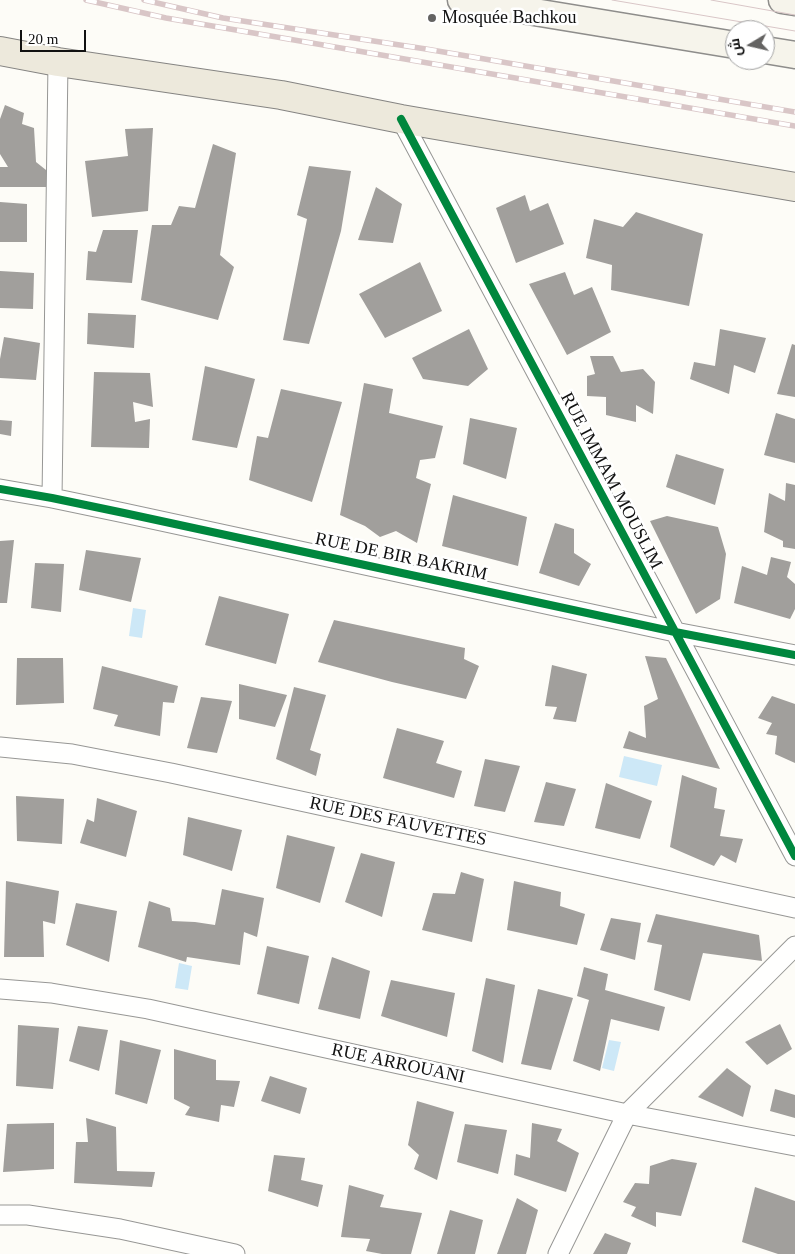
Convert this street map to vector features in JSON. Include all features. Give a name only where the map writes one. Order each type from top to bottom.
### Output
[{"type":"main road","points":[[462,0],[725,43]]},
{"type":"main road","points":[[782,0],[795,2]]},
{"type":"main road","points":[[0,51],[58,62],[280,95],[401,120],[795,186]]},
{"type":"main road","points":[[775,52],[795,55]]},
{"type":"street","points":[[52,498],[58,62]]},
{"type":"street","name":"RUE IMMAM MOUSLIM","points":[[401,120],[795,856]]},
{"type":"street","name":"RUE DE BIR BAKRIM","points":[[0,489],[52,498],[675,632],[795,655]]},
{"type":"street","name":"RUE DES FAUVETTES","points":[[0,746],[72,754],[171,774],[795,908]]},
{"type":"street","points":[[558,1254],[627,1114],[795,946]]},
{"type":"street","name":"RUE ARROUANI","points":[[0,989],[51,993],[148,1009],[627,1114],[795,1146]]},
{"type":"street","points":[[0,1214],[28,1215],[120,1229],[235,1254]]},
{"type":"water","points":[[133,608],[146,610],[142,638],[129,636]]},
{"type":"water","points":[[624,756],[662,765],[657,786],[619,777]]},
{"type":"water","points":[[179,963],[192,966],[188,990],[175,988]]},
{"type":"water","points":[[609,1040],[621,1042],[614,1071],[602,1068]]},
{"type":"building","points":[[5,105],[24,113],[22,124],[34,128],[36,162],[46,170],[46,187],[0,187],[0,167],[8,167],[0,154],[0,119]]},
{"type":"building","points":[[153,128],[148,211],[92,217],[85,161],[128,156],[125,129]]},
{"type":"building","points":[[213,144],[236,153],[220,255],[234,267],[218,320],[141,300],[152,225],[171,225],[179,206],[195,208]]},
{"type":"building","points":[[309,166],[351,171],[341,231],[309,344],[283,340],[307,219],[297,215]]},
{"type":"building","points":[[376,187],[402,204],[393,243],[358,240]]},
{"type":"building","points":[[525,195],[530,211],[548,203],[564,244],[516,263],[496,208]]},
{"type":"building","points":[[0,202],[27,204],[27,242],[0,242]]},
{"type":"building","points":[[636,212],[703,234],[689,306],[611,290],[612,265],[586,258],[594,219],[623,227]]},
{"type":"building","points":[[103,230],[138,230],[132,283],[86,280],[88,251],[96,252]]},
{"type":"building","points":[[420,262],[442,311],[385,338],[359,294]]},
{"type":"building","points":[[0,271],[34,273],[33,309],[0,308]]},
{"type":"building","points":[[565,272],[574,295],[592,287],[611,332],[567,355],[529,284]]},
{"type":"building","points":[[88,313],[136,315],[134,348],[87,344]]},
{"type":"building","points":[[469,329],[488,369],[468,386],[423,379],[412,358]]},
{"type":"building","points":[[720,329],[766,338],[755,373],[734,365],[729,394],[690,379],[694,362],[715,366]]},
{"type":"building","points":[[4,337],[40,343],[36,380],[0,378],[0,359]]},
{"type":"building","points":[[792,344],[795,345],[795,397],[777,394]]},
{"type":"building","points":[[590,356],[613,356],[621,372],[643,369],[655,382],[653,414],[636,405],[636,422],[606,415],[606,397],[587,396],[587,376],[595,374]]},
{"type":"building","points":[[205,366],[255,379],[237,448],[192,440]]},
{"type":"building","points":[[94,372],[150,373],[153,407],[133,402],[135,422],[150,419],[149,448],[91,447]]},
{"type":"building","points":[[364,383],[393,389],[389,413],[443,426],[435,458],[420,460],[416,478],[431,484],[417,543],[396,531],[380,537],[365,526],[340,515]]},
{"type":"building","points":[[281,389],[342,402],[312,502],[249,480],[257,436],[268,438]]},
{"type":"building","points":[[776,413],[795,419],[795,463],[764,455]]},
{"type":"building","points":[[470,418],[517,428],[506,479],[463,464]]},
{"type":"building","points":[[0,420],[12,421],[11,436],[0,434]]},
{"type":"building","points":[[676,454],[724,469],[715,505],[666,487]]},
{"type":"building","points":[[786,483],[795,485],[795,549],[783,547],[783,541],[764,532],[769,493],[785,501]]},
{"type":"building","points":[[453,495],[527,517],[518,566],[442,546]]},
{"type":"building","points":[[667,516],[718,527],[726,554],[720,599],[696,614],[650,521]]},
{"type":"building","points":[[555,523],[574,529],[574,553],[591,564],[579,586],[539,573]]},
{"type":"building","points":[[14,540],[7,603],[0,603],[0,541]]},
{"type":"building","points":[[86,550],[141,558],[131,602],[79,590]]},
{"type":"building","points":[[771,557],[791,562],[787,577],[795,584],[795,609],[790,619],[734,603],[742,566],[767,575]]},
{"type":"building","points":[[35,563],[64,564],[61,612],[31,608]]},
{"type":"building","points":[[219,596],[289,614],[276,664],[205,645]]},
{"type":"building","points":[[334,620],[465,648],[464,659],[479,666],[466,699],[318,662]]},
{"type":"building","points":[[645,656],[666,658],[720,769],[623,748],[629,731],[646,738],[644,706],[658,699]]},
{"type":"building","points":[[17,658],[63,658],[64,703],[16,705]]},
{"type":"building","points":[[552,665],[587,674],[576,722],[553,719],[557,707],[545,706]]},
{"type":"building","points":[[102,666],[178,686],[174,703],[163,702],[160,736],[114,726],[118,715],[93,709]]},
{"type":"building","points":[[239,684],[287,695],[275,727],[239,719]]},
{"type":"building","points":[[294,687],[326,695],[310,750],[321,754],[316,776],[276,759]]},
{"type":"building","points":[[772,696],[795,704],[795,763],[775,754],[777,736],[766,734],[772,723],[758,718]]},
{"type":"building","points":[[201,697],[232,701],[217,753],[187,748]]},
{"type":"building","points":[[397,728],[444,741],[436,763],[462,771],[454,798],[383,778]]},
{"type":"building","points":[[485,759],[520,766],[505,812],[474,806]]},
{"type":"building","points":[[682,775],[717,788],[714,808],[725,810],[720,836],[743,839],[736,863],[721,855],[714,866],[670,847]]},
{"type":"building","points":[[546,782],[576,789],[564,826],[534,822]]},
{"type":"building","points":[[606,783],[652,801],[640,839],[595,828]]},
{"type":"building","points":[[16,796],[64,799],[62,844],[17,841]]},
{"type":"building","points":[[97,798],[137,811],[126,857],[80,843],[87,819],[94,822]]},
{"type":"building","points":[[188,817],[242,830],[232,871],[183,855]]},
{"type":"building","points":[[287,835],[335,847],[320,903],[276,888]]},
{"type":"building","points":[[361,853],[395,862],[382,917],[345,902]]},
{"type":"building","points":[[461,872],[484,879],[472,942],[422,930],[433,893],[455,894]]},
{"type":"building","points":[[6,881],[59,891],[55,924],[43,921],[44,957],[4,957]]},
{"type":"building","points":[[514,881],[561,892],[560,906],[585,914],[577,945],[507,930]]},
{"type":"building","points":[[222,889],[264,898],[257,937],[244,932],[240,965],[187,957],[186,962],[138,947],[149,901],[170,908],[172,921],[215,925]]},
{"type":"building","points":[[76,903],[117,911],[109,962],[66,945]]},
{"type":"building","points":[[656,914],[759,935],[762,961],[703,953],[690,1001],[654,990],[662,945],[647,942]]},
{"type":"building","points":[[611,918],[641,923],[635,960],[600,950]]},
{"type":"building","points":[[267,946],[309,956],[299,1004],[257,994]]},
{"type":"building","points":[[332,957],[370,971],[360,1019],[318,1009]]},
{"type":"building","points":[[584,967],[608,974],[605,990],[665,1007],[659,1031],[611,1019],[600,1071],[573,1061],[589,1000],[577,996]]},
{"type":"building","points":[[486,978],[515,985],[503,1063],[472,1051]]},
{"type":"building","points":[[391,980],[455,993],[447,1037],[381,1016]]},
{"type":"building","points":[[538,989],[573,998],[551,1070],[521,1064]]},
{"type":"building","points":[[780,1024],[792,1049],[767,1065],[745,1042]]},
{"type":"building","points":[[18,1025],[59,1028],[53,1089],[16,1086]]},
{"type":"building","points":[[78,1026],[108,1030],[99,1071],[69,1061]]},
{"type":"building","points":[[120,1040],[161,1050],[147,1104],[115,1094]]},
{"type":"building","points":[[174,1049],[216,1060],[216,1080],[240,1081],[234,1107],[221,1105],[219,1122],[185,1115],[190,1107],[174,1099]]},
{"type":"building","points":[[727,1068],[751,1086],[743,1117],[698,1097]]},
{"type":"building","points":[[270,1076],[307,1088],[300,1114],[261,1101]]},
{"type":"building","points":[[775,1089],[795,1095],[795,1118],[770,1111]]},
{"type":"building","points":[[417,1101],[454,1112],[437,1180],[414,1169],[419,1155],[408,1145]]},
{"type":"building","points":[[86,1118],[116,1127],[117,1171],[155,1172],[152,1187],[74,1183],[76,1142],[88,1142]]},
{"type":"building","points":[[54,1123],[54,1169],[3,1172],[7,1124]]},
{"type":"building","points":[[532,1123],[562,1129],[557,1141],[579,1153],[566,1192],[514,1175],[516,1154],[530,1158]]},
{"type":"building","points":[[465,1124],[507,1130],[498,1174],[457,1162]]},
{"type":"building","points":[[274,1155],[305,1158],[301,1180],[323,1185],[318,1207],[268,1191]]},
{"type":"building","points":[[672,1159],[697,1163],[681,1216],[656,1212],[656,1227],[631,1216],[636,1207],[623,1202],[635,1183],[649,1184],[650,1166]]},
{"type":"building","points":[[349,1185],[384,1195],[380,1207],[422,1213],[411,1254],[382,1254],[366,1251],[370,1239],[341,1237]]},
{"type":"building","points":[[755,1187],[795,1201],[795,1254],[778,1254],[742,1242]]},
{"type":"building","points":[[517,1198],[538,1210],[526,1254],[497,1254]]},
{"type":"building","points":[[450,1210],[483,1220],[475,1254],[437,1254]]},
{"type":"building","points":[[605,1233],[631,1243],[627,1254],[593,1254]]},
{"type":"tram line","points":[[612,0],[795,31]]},
{"type":"tram line","points":[[711,0],[795,15]]},
{"type":"railway","points":[[86,0],[166,18],[795,126]]},
{"type":"railway","points":[[144,0],[223,18],[426,49],[795,112]]},
{"type":"cycle path","points":[[401,119],[795,856]]},
{"type":"cycle path","points":[[0,489],[124,513],[675,632],[795,655]]},
{"type":"place","name":"Mosquée Bachkou","points":[[432,18]]}]
